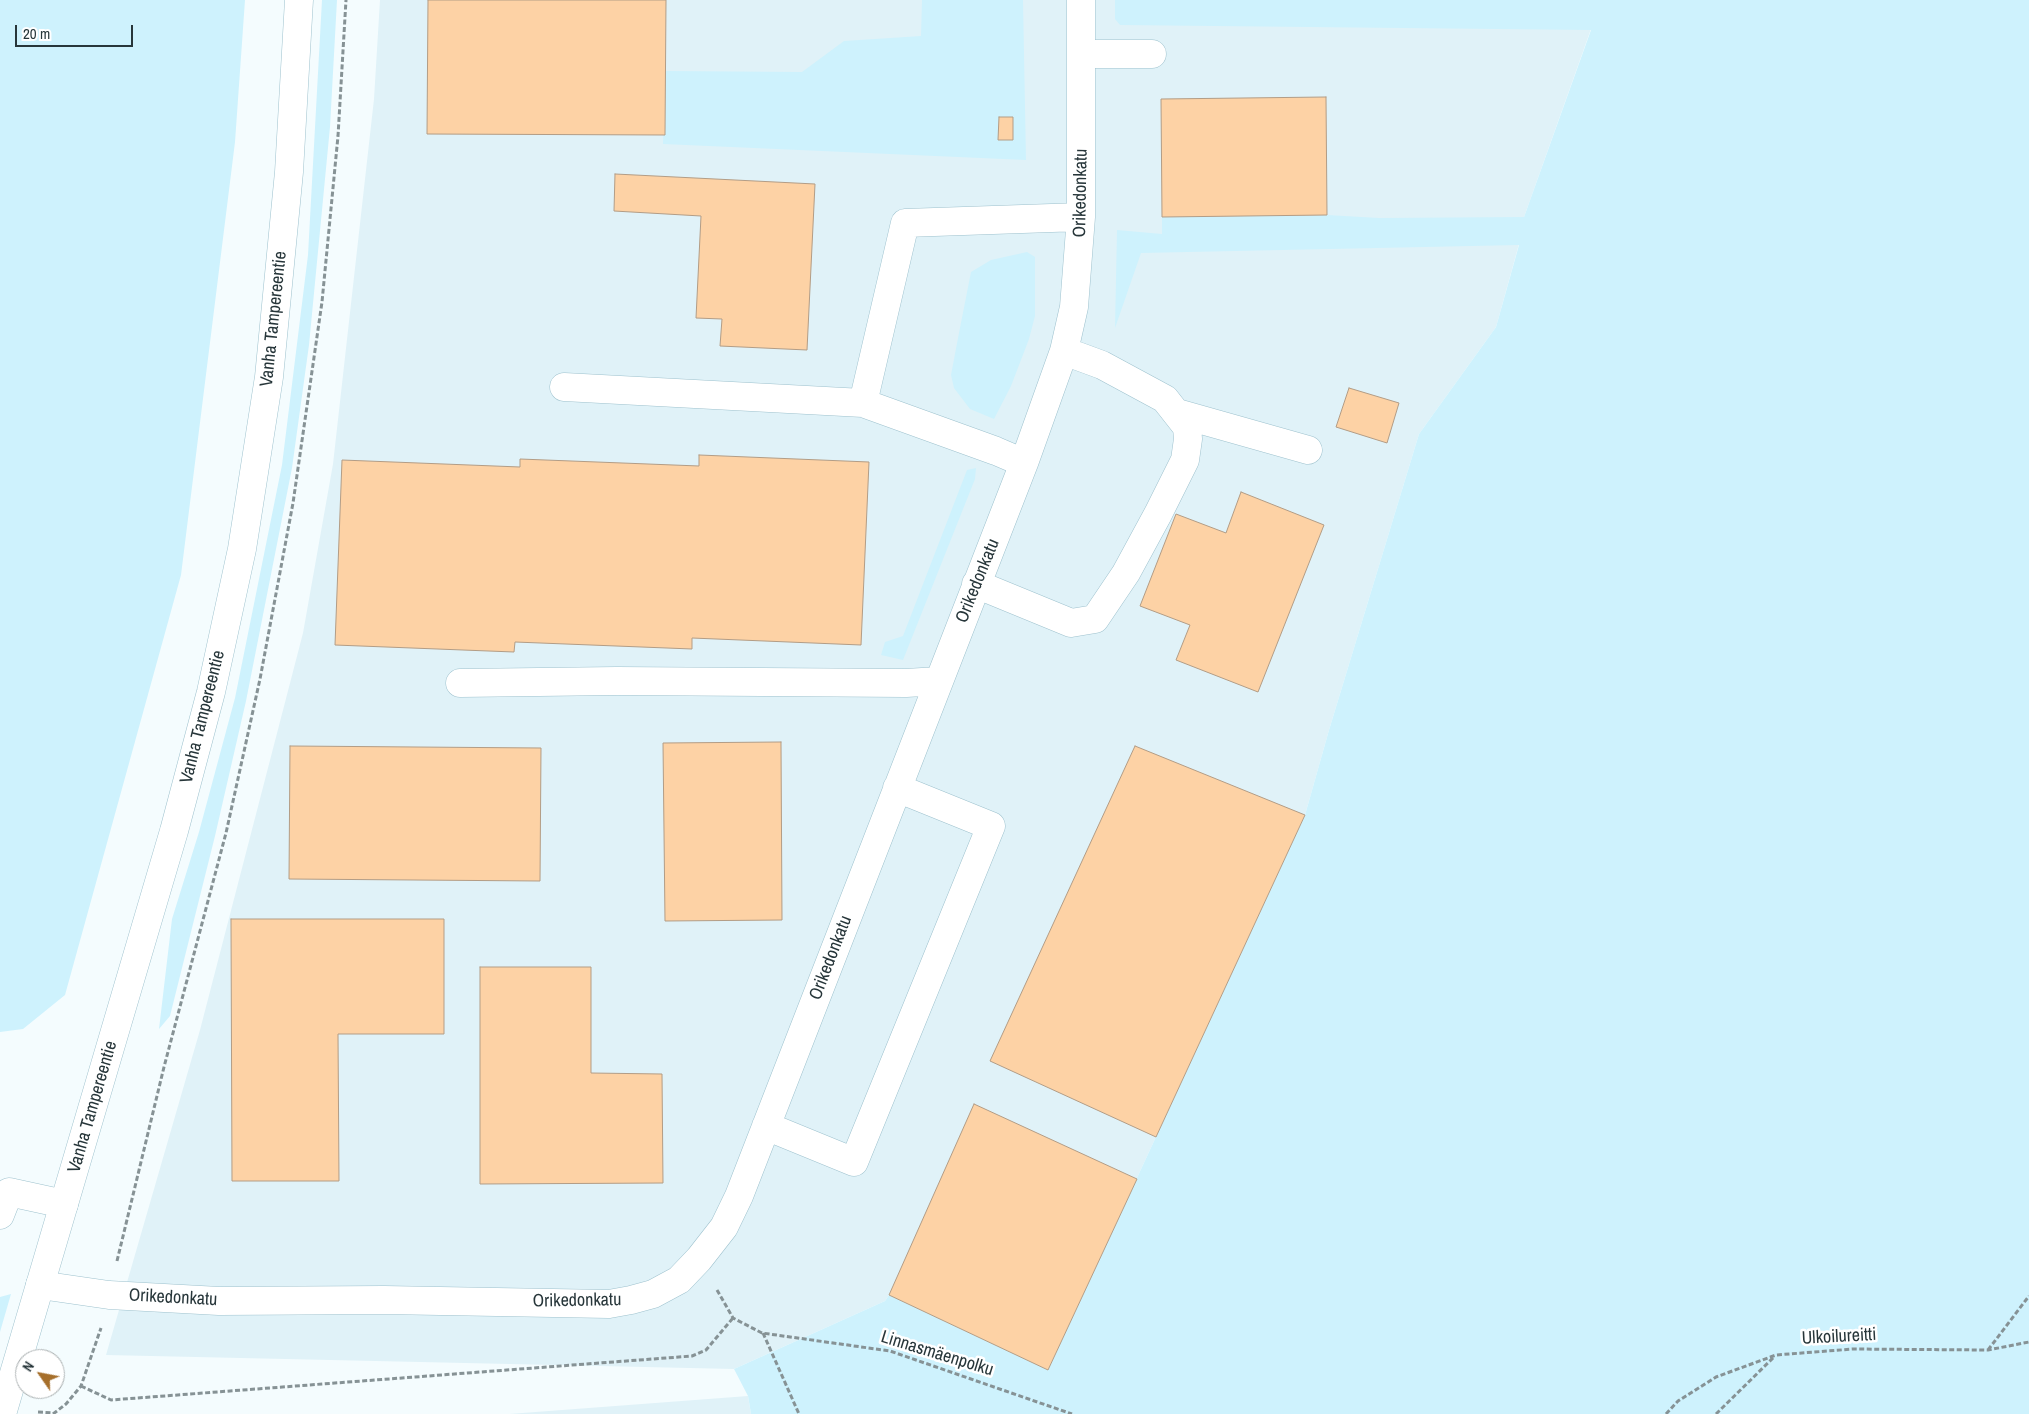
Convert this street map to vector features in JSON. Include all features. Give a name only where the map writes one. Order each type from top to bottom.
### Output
[{"type":"street","name":"Vanha Tampereentie","points":[[2,1414],[174,831],[211,692],[242,549],[269,377],[289,172],[299,0]]},
{"type":"street","name":"Orikedonkatu","points":[[40,1285],[109,1295],[219,1301],[384,1300],[609,1304],[653,1294],[679,1280],[699,1259],[724,1227],[739,1196],[1024,463],[1064,351],[1074,307],[1081,217],[1081,0]]},
{"type":"street","points":[[1082,54],[1152,54]]},
{"type":"street","points":[[862,403],[905,223],[1081,217]]},
{"type":"street","points":[[976,584],[1071,623],[1095,620],[1130,564],[1185,460],[1188,439],[1187,426],[1165,399],[1128,377],[1064,351]]},
{"type":"street","points":[[564,387],[862,403],[996,451],[1024,463]]},
{"type":"street","points":[[1177,412],[1308,450]]},
{"type":"street","points":[[460,683],[617,680],[906,683],[939,681]]},
{"type":"street","points":[[766,1126],[854,1162],[991,826],[898,788]]},
{"type":"street","points":[[0,1215],[9,1192],[64,1204]]},
{"type":"path","points":[[1988,1350],[2029,1296]]},
{"type":"path","name":"Linnasmäenpolku","points":[[81,1386],[111,1400],[692,1356],[706,1350],[733,1318],[762,1333],[890,1351],[1072,1414]]},
{"type":"path","points":[[762,1333],[799,1414]]},
{"type":"path","name":"Ulkoilureitti","points":[[1666,1414],[1678,1401],[1716,1377],[1776,1355],[1853,1349],[1988,1350],[2029,1342]]},
{"type":"path","points":[[1716,1414],[1776,1355]]},
{"type":"shaded area","points":[[0,0],[245,0],[235,142],[181,575],[65,995],[23,1029],[0,1032]]},
{"type":"shaded area","points":[[322,0],[337,0],[330,127],[309,345],[292,468],[246,701],[215,836],[170,1016],[159,1029],[172,919],[199,832],[235,698],[282,465],[308,255]]},
{"type":"shaded area","points":[[380,0],[1608,0],[1591,29],[1524,217],[1519,244],[1496,327],[1419,434],[1305,815],[1048,1370],[889,1295],[885,1301],[734,1369],[106,1355],[200,1030],[303,633],[333,464],[374,99]]},
{"type":"shaded area","points":[[922,0],[1023,0],[1026,160],[663,144],[665,71],[802,72],[844,41],[921,36]]},
{"type":"shaded area","points":[[1115,0],[2029,0],[2029,1414],[751,1414],[748,1396],[734,1369],[885,1301],[889,1295],[1048,1370],[1305,815],[1419,434],[1496,327],[1519,245],[1141,253],[1115,328],[1117,230],[1162,234],[1162,217],[1327,215],[1379,218],[1524,217],[1591,30],[1120,25],[1115,19]]},
{"type":"shaded area","points":[[1027,252],[1035,257],[1035,316],[1029,339],[1011,386],[994,419],[970,409],[954,388],[951,375],[971,272],[991,260]]},
{"type":"shaded area","points":[[976,468],[975,479],[903,660],[881,655],[885,642],[903,636],[967,470]]},
{"type":"shaded area","points":[[11,1294],[0,1332],[0,1297]]},
{"type":"shaded area","points":[[748,1396],[751,1414],[509,1414]]},
{"type":"building","points":[[428,0],[666,0],[665,135],[427,134]]},
{"type":"building","points":[[1326,97],[1327,215],[1162,217],[1161,99]]},
{"type":"building","points":[[999,117],[1013,117],[1013,140],[998,140]]},
{"type":"building","points":[[615,174],[815,184],[807,350],[720,346],[722,319],[696,318],[701,216],[614,211]]},
{"type":"building","points":[[1349,388],[1399,403],[1387,443],[1336,427]]},
{"type":"building","points":[[699,455],[869,462],[861,645],[692,638],[692,649],[515,642],[514,652],[335,645],[342,460],[520,467],[520,459],[699,466]]},
{"type":"building","points":[[1241,492],[1324,525],[1258,692],[1176,660],[1190,625],[1140,606],[1176,514],[1226,533]]},
{"type":"building","points":[[781,742],[782,920],[665,921],[663,743]]},
{"type":"building","points":[[290,746],[541,748],[540,881],[289,879]]},
{"type":"building","points":[[1135,746],[1305,815],[1156,1137],[990,1061]]},
{"type":"building","points":[[231,919],[444,919],[444,1034],[338,1034],[339,1181],[232,1181]]},
{"type":"building","points":[[480,967],[591,967],[591,1073],[662,1074],[663,1183],[480,1184]]},
{"type":"building","points":[[974,1104],[1137,1179],[1048,1370],[889,1295]]}]
